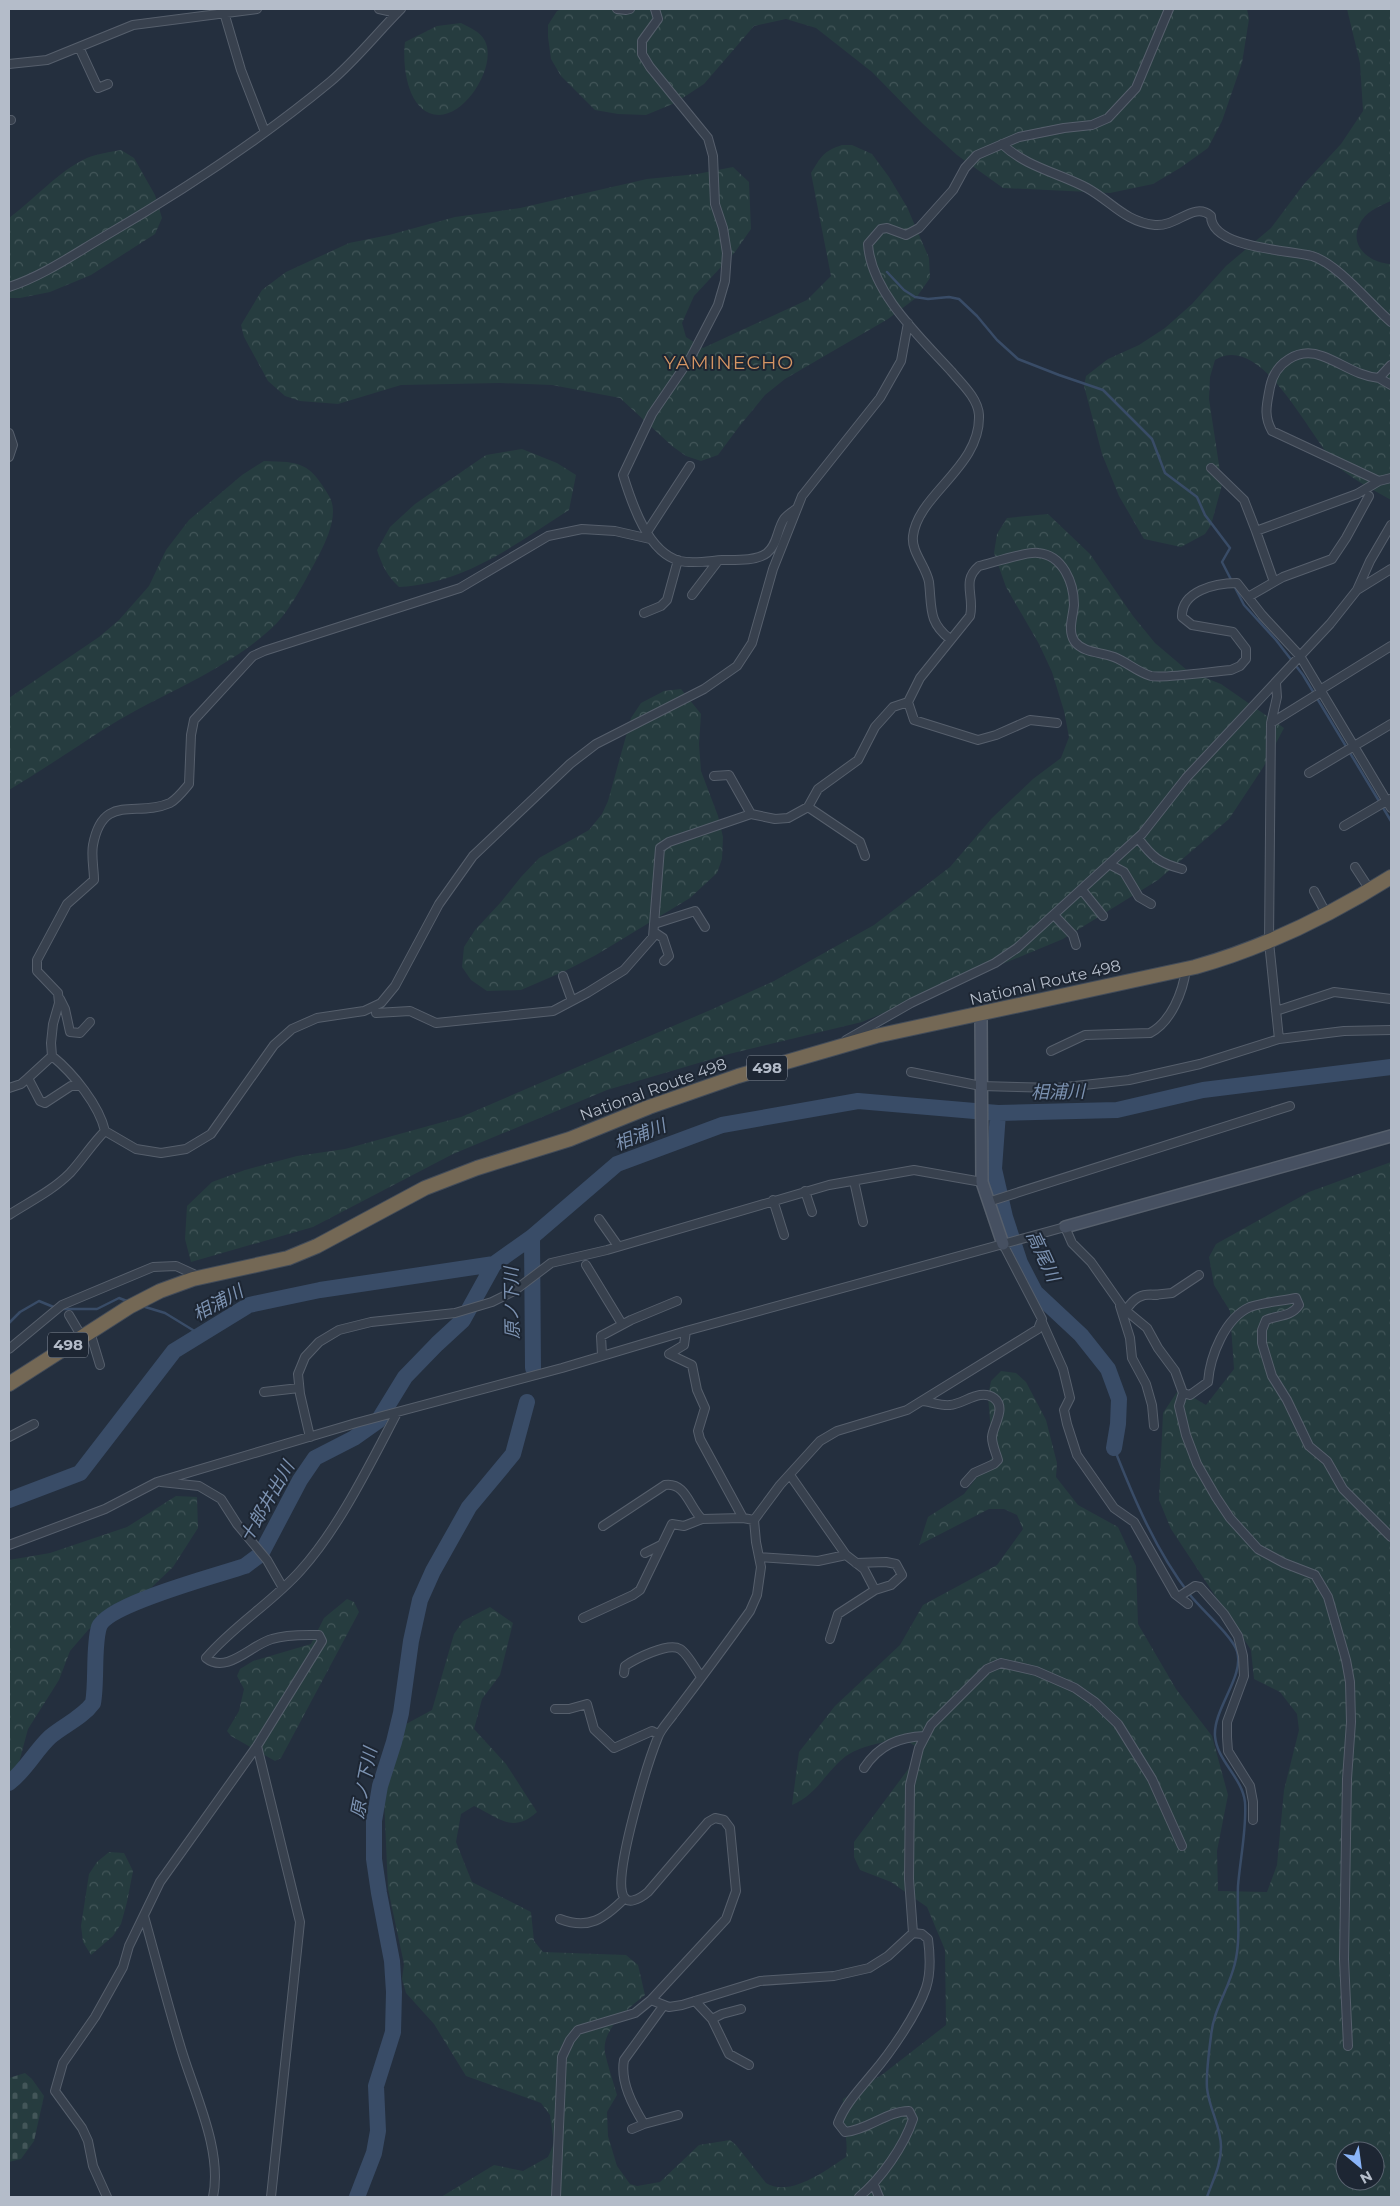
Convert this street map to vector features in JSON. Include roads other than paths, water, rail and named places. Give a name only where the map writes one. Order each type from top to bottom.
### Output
[{"type":"highway","name":"National Route 498","points":[[9,1384],[129,1307],[152,1295],[201,1277],[288,1258],[316,1246],[425,1188],[477,1168],[570,1139],[688,1093],[831,1048],[876,1036],[981,1015],[1228,958],[1269,942],[1327,915],[1391,877]]},
{"type":"street","points":[[9,64],[46,60],[133,25],[224,10],[256,9]]},
{"type":"street","points":[[379,9],[399,11]]},
{"type":"street","points":[[617,9],[630,9]]},
{"type":"street","points":[[655,9],[658,19],[642,41],[642,54],[708,138],[713,156],[715,204],[723,228],[727,253],[725,281],[718,305],[691,357],[652,414],[623,475],[630,498],[656,548],[678,560],[718,561],[759,557],[768,552],[774,544],[784,518],[798,508]]},
{"type":"street","points":[[950,639],[939,630],[934,622],[928,577],[917,555],[913,537],[918,518],[964,460],[974,441],[979,416],[975,402],[965,387],[908,323],[882,288],[869,255],[868,244],[880,229],[886,228],[906,235],[914,232],[953,190],[965,168],[977,156],[1019,137],[1064,128],[1092,125],[1108,118],[1136,88],[1169,9]]},
{"type":"street","points":[[224,10],[241,70],[265,132]]},
{"type":"street","points":[[9,287],[26,281],[134,219],[210,171],[330,82],[399,11]]},
{"type":"street","points":[[78,47],[98,88],[108,84]]},
{"type":"street","points":[[1002,144],[1014,156],[1088,189],[1118,212],[1132,218],[1154,225],[1170,224],[1197,210],[1205,211],[1211,216],[1211,223],[1219,234],[1231,241],[1312,256],[1328,262],[1391,322]]},
{"type":"street","points":[[58,994],[59,1003],[53,1024],[51,1043],[52,1056],[69,1070],[102,1120],[105,1131],[136,1148],[161,1153],[186,1149],[211,1134],[274,1045],[292,1029],[317,1018],[364,1010],[381,1003],[395,986],[439,904],[473,856],[570,764],[596,744],[704,689],[737,666],[752,643],[773,569],[802,496],[880,398],[901,361],[908,323]]},
{"type":"street","points":[[1380,481],[1272,431],[1266,420],[1266,407],[1271,382],[1278,367],[1290,357],[1301,355],[1320,355],[1364,377],[1379,378],[1391,385]]},
{"type":"street","points":[[1379,378],[1391,365]]},
{"type":"street","points":[[9,433],[13,444],[9,457]]},
{"type":"street","points":[[649,535],[690,466]]},
{"type":"street","points":[[1211,468],[1244,500],[1274,582]]},
{"type":"street","points":[[1256,531],[1357,494],[1380,481],[1391,478]]},
{"type":"street","points":[[1248,597],[1283,576],[1332,559],[1369,496]]},
{"type":"street","points":[[1342,524],[1351,529]]},
{"type":"street","points":[[831,1048],[911,1002],[995,963],[1017,948],[1138,838],[1186,778],[1330,624],[1357,590],[1370,561],[1391,525]]},
{"type":"street","points":[[90,1022],[80,1033],[70,1032],[67,1026],[65,1010],[58,994],[37,971],[37,960],[67,904],[94,880],[93,846],[101,820],[108,814],[118,810],[163,805],[172,802],[184,790],[189,784],[191,735],[194,720],[201,711],[218,697],[253,656],[460,588],[548,536],[582,529],[649,535]]},
{"type":"street","points":[[1058,723],[1030,720],[996,735],[978,740],[914,720],[908,702],[920,678],[970,616],[973,606],[968,579],[972,571],[979,566],[1038,552],[1053,557],[1062,567],[1071,584],[1074,604],[1070,632],[1075,642],[1083,649],[1114,657],[1141,673],[1154,677],[1231,670],[1240,666],[1246,659],[1246,650],[1241,640],[1233,632],[1192,625],[1182,617],[1182,607],[1188,598],[1207,587],[1225,583],[1237,584],[1299,657],[1353,747],[1389,802],[1376,807],[1344,826]]},
{"type":"street","points":[[644,612],[661,606],[667,600],[678,560]]},
{"type":"street","points":[[692,595],[718,561]]},
{"type":"street","points":[[1357,590],[1391,569]]},
{"type":"street","points":[[1270,723],[1391,646]]},
{"type":"street","points":[[1276,683],[1277,698],[1270,723],[1269,942],[1279,1039]]},
{"type":"street","points":[[376,1013],[410,1011],[436,1023],[553,1011],[572,1001],[624,970],[653,937],[660,848],[670,842],[750,814],[774,819],[788,818],[808,807],[818,789],[858,760],[875,727],[893,707],[908,702]]},
{"type":"street","points":[[1309,773],[1391,724]]},
{"type":"street","points":[[714,776],[730,775],[750,814]]},
{"type":"street","points":[[808,807],[860,842],[865,856]]},
{"type":"street","points":[[1138,838],[1149,853],[1158,861],[1182,869]]},
{"type":"street","points":[[1109,864],[1124,872],[1139,897],[1151,904]]},
{"type":"street","points":[[1356,867],[1370,890]]},
{"type":"street","points":[[1082,890],[1103,916]]},
{"type":"street","points":[[1314,891],[1327,915]]},
{"type":"street","points":[[654,928],[695,911],[705,927]]},
{"type":"street","points":[[1054,915],[1073,935],[1076,945]]},
{"type":"street","points":[[654,928],[663,938],[669,956],[664,961]]},
{"type":"street","points":[[1051,1051],[1085,1035],[1150,1033],[1156,1030],[1163,1023],[1184,985],[1186,969]]},
{"type":"street","points":[[563,976],[572,1001]]},
{"type":"street","points":[[1276,1011],[1334,992],[1391,999]]},
{"type":"street","points":[[981,1015],[982,1182],[1064,1369],[1070,1398],[1064,1410],[1066,1424],[1077,1454],[1114,1508],[1134,1522],[1175,1594],[1181,1595],[1193,1588],[1200,1587],[1224,1614],[1238,1636],[1243,1656],[1244,1676],[1227,1722],[1228,1751],[1250,1786],[1253,1802],[1253,1820]]},
{"type":"street","points":[[911,1072],[981,1089],[1057,1088],[1129,1080],[1200,1064],[1279,1039],[1344,1031],[1391,1030]]},
{"type":"street","points":[[9,1088],[21,1084],[52,1056]]},
{"type":"street","points":[[28,1078],[40,1101],[45,1103],[71,1086],[80,1086]]},
{"type":"street","points":[[991,1201],[1290,1106]]},
{"type":"street","points":[[9,1215],[52,1188],[70,1173],[90,1146],[105,1131]]},
{"type":"street","points":[[9,1545],[105,1509],[156,1482],[356,1423],[562,1368],[686,1331],[1391,1136]]},
{"type":"street","points":[[310,1437],[299,1388],[298,1374],[306,1356],[319,1342],[339,1330],[371,1322],[455,1313],[482,1305],[514,1292],[551,1263],[618,1246],[805,1191],[914,1170],[982,1182]]},
{"type":"street","points":[[854,1181],[862,1222]]},
{"type":"street","points":[[805,1191],[812,1212]]},
{"type":"street","points":[[773,1200],[784,1235]]},
{"type":"street","points":[[599,1219],[618,1246]]},
{"type":"street","points":[[1065,1227],[1072,1243],[1091,1262],[1117,1300],[1147,1328],[1158,1348],[1175,1371],[1184,1393],[1179,1406],[1186,1435],[1197,1464],[1230,1518],[1258,1549],[1284,1563],[1315,1575],[1328,1597],[1346,1660],[1350,1682],[1351,1722],[1347,1779],[1344,1940],[1348,2046]]},
{"type":"street","points":[[586,1265],[622,1324]]},
{"type":"street","points":[[9,1349],[62,1305],[153,1268],[176,1266],[201,1277]]},
{"type":"street","points":[[1126,1310],[1134,1298],[1172,1293],[1199,1275]]},
{"type":"street","points":[[1153,1295],[1169,1298]]},
{"type":"street","points":[[1184,1393],[1190,1395],[1208,1382],[1209,1367],[1225,1332],[1238,1315],[1251,1307],[1296,1298],[1299,1305],[1295,1310],[1286,1315],[1266,1320],[1262,1330],[1262,1343],[1272,1376],[1287,1400],[1309,1446],[1327,1461],[1343,1489],[1391,1537]]},
{"type":"street","points":[[1117,1300],[1130,1338],[1132,1358],[1146,1384],[1152,1405],[1154,1426]]},
{"type":"street","points":[[602,1355],[601,1336],[622,1324],[677,1301]]},
{"type":"street","points":[[69,1315],[86,1334],[100,1365]]},
{"type":"street","points":[[556,2197],[562,2057],[570,2040],[578,2030],[635,2014],[651,2000],[715,1933],[726,1919],[733,1905],[736,1891],[730,1828],[724,1820],[715,1818],[708,1822],[648,1892],[638,1900],[630,1901],[625,1898],[622,1894],[621,1886],[625,1854],[640,1792],[658,1734],[750,1611],[757,1595],[761,1568],[754,1520],[790,1475],[820,1442],[837,1431],[907,1410],[1038,1329],[1042,1322]]},
{"type":"street","points":[[686,1331],[684,1345],[669,1354],[692,1364],[697,1390],[705,1408],[698,1430],[700,1439],[743,1518]]},
{"type":"street","points":[[264,1392],[299,1388]]},
{"type":"street","points":[[923,1401],[950,1405],[982,1394],[992,1397],[998,1403],[1000,1412],[993,1429],[992,1440],[998,1460],[994,1464],[974,1473],[965,1483]]},
{"type":"street","points":[[107,2197],[93,2166],[88,2141],[82,2128],[55,2091],[64,2063],[95,2017],[123,1967],[129,1946],[164,1876],[257,1746],[322,1641],[319,1635],[274,1638],[224,1663],[211,1662],[206,1658],[218,1643],[283,1588],[321,1547],[397,1413]]},
{"type":"street","points":[[9,1437],[34,1424]]},
{"type":"street","points":[[790,1475],[846,1555],[864,1569],[875,1590]]},
{"type":"street","points":[[156,1482],[199,1486],[221,1499],[237,1524],[267,1560],[283,1588]]},
{"type":"street","points":[[603,1526],[665,1485],[673,1484],[681,1487],[696,1513],[702,1519]]},
{"type":"street","points":[[583,1618],[640,1590],[672,1524],[684,1526],[702,1519],[743,1518],[754,1520]]},
{"type":"street","points":[[645,1553],[661,1544]]},
{"type":"street","points":[[759,1557],[818,1561],[846,1555]]},
{"type":"street","points":[[830,1639],[838,1614],[875,1590],[891,1585],[902,1575],[896,1564],[886,1562],[856,1563]]},
{"type":"street","points":[[1181,1595],[1188,1604]]},
{"type":"street","points":[[624,1673],[625,1666],[633,1660],[670,1646],[680,1649],[701,1677]]},
{"type":"street","points":[[913,1933],[909,1880],[910,1785],[919,1748],[931,1725],[987,1668],[1001,1663],[1036,1670],[1075,1688],[1095,1702],[1118,1724],[1152,1779],[1182,1846]]},
{"type":"street","points":[[555,1710],[569,1709],[587,1704],[594,1729],[614,1748],[652,1731],[658,1734]]},
{"type":"street","points":[[864,1768],[873,1755],[890,1743],[909,1737],[926,1736]]},
{"type":"street","points":[[257,1746],[300,1922],[271,2197]]},
{"type":"street","points":[[560,1919],[583,1925],[610,1913],[625,1898]]},
{"type":"street","points":[[144,1916],[180,2048],[209,2133],[216,2184],[213,2197]]},
{"type":"street","points":[[651,2000],[669,2007],[760,1981],[834,1976],[869,1968],[888,1956],[913,1933],[922,1934],[928,1938],[930,1955],[926,1988],[908,2024],[882,2063],[842,2111],[838,2123],[845,2132],[857,2131],[901,2111],[909,2111],[914,2119],[909,2131],[874,2185],[859,2197]]},
{"type":"street","points":[[695,2001],[712,2020],[729,2054],[748,2065]]},
{"type":"street","points":[[644,2124],[631,2102],[622,2068],[624,2060],[664,2005]]},
{"type":"street","points":[[712,2020],[742,2009]]},
{"type":"street","points":[[632,2129],[678,2114]]},
{"type":"street","points":[[874,2185],[879,2197]]},
{"type":"waterway","points":[[887,272],[904,290],[915,297],[928,299],[949,297],[959,299],[977,316],[997,340],[1018,359],[1103,390],[1152,439],[1165,473],[1197,497],[1205,515],[1230,548],[1222,562],[1244,605],[1276,640],[1303,675],[1391,821]]},
{"type":"waterway","name":"相浦川","points":[[9,1500],[80,1473],[174,1351],[249,1305],[320,1290],[494,1264],[532,1237],[617,1164],[722,1125],[858,1101],[998,1113],[1117,1110],[1203,1090],[1391,1067]]},
{"type":"waterway","name":"高尾川","points":[[998,1113],[994,1169],[1005,1217],[1020,1263],[1035,1292],[1081,1335],[1108,1369],[1119,1399],[1118,1424],[1114,1448]]},
{"type":"waterway","name":"原ノ下川","points":[[532,1237],[533,1368]]},
{"type":"waterway","name":"十郎井出川","points":[[9,1783],[50,1737],[84,1713],[93,1703],[97,1635],[99,1627],[107,1618],[122,1609],[165,1591],[245,1566],[261,1554],[300,1480],[315,1458],[354,1438],[378,1421],[405,1377],[463,1320],[494,1264]]},
{"type":"waterway","points":[[61,1309],[97,1309],[119,1298],[127,1301]]},
{"type":"waterway","points":[[9,1323],[20,1312],[39,1301],[56,1308]]},
{"type":"waterway","points":[[142,1306],[165,1313],[201,1335]]},
{"type":"waterway","name":"原ノ下川","points":[[357,2197],[374,2153],[378,2131],[376,2086],[393,2032],[394,1992],[392,1961],[374,1859],[374,1821],[380,1786],[401,1713],[411,1641],[420,1600],[433,1571],[469,1507],[513,1454],[527,1402]]},
{"type":"waterway","points":[[1114,1448],[1156,1543],[1190,1595],[1223,1630],[1237,1651],[1237,1671],[1219,1715],[1215,1736],[1220,1753],[1243,1793],[1245,1812],[1238,1886],[1237,1954],[1232,1973],[1212,2026],[1208,2062],[1208,2096],[1219,2132],[1221,2154],[1207,2197]]},
{"type":"district","name":"YAMINECHO","points":[[729,362]]}]
